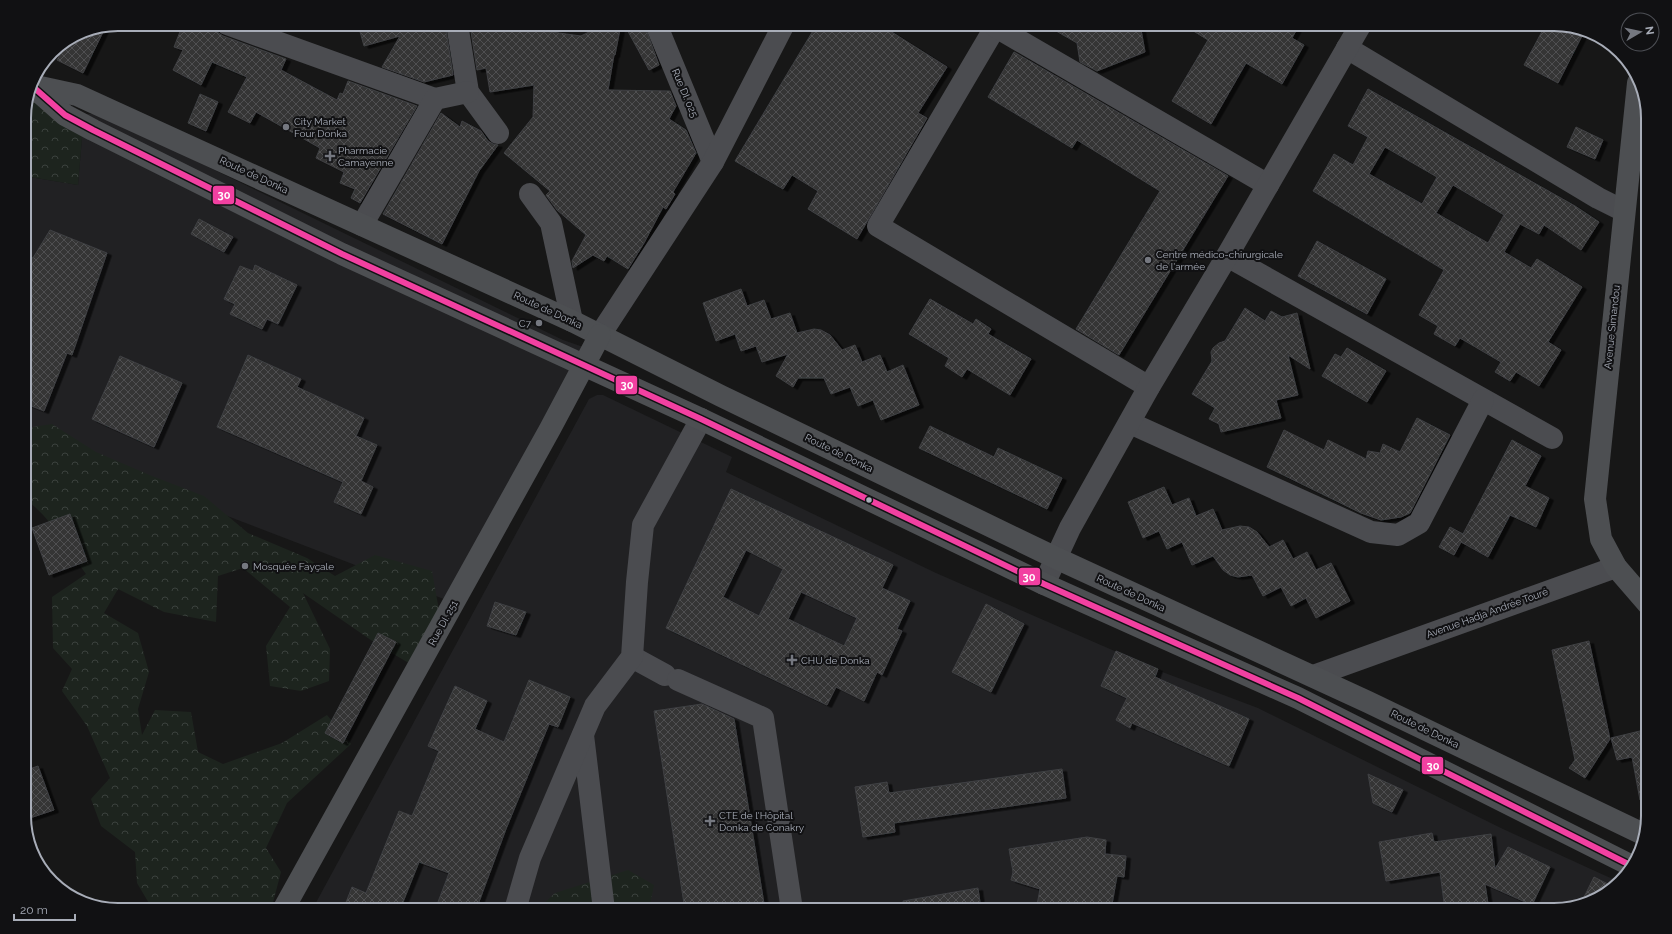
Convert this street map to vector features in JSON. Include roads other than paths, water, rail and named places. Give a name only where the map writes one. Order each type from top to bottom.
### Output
[{"type":"main road","name":"Route de Donka","points":[[37,86],[78,95],[572,321],[728,400],[1056,558],[1313,676],[1639,832]]},
{"type":"main road","name":"Route de Donka","points":[[36,90],[65,115],[100,134],[342,254],[701,419],[1044,584],[1298,698],[1626,863]]},
{"type":"main road","name":"Avenue Simandou","points":[[1616,567],[1601,539],[1594,499],[1637,93]]},
{"type":"main road","name":"Rue DI. 251","points":[[287,903],[546,436],[600,335]]},
{"type":"main road","points":[[1616,567],[1641,596]]},
{"type":"street","points":[[248,31],[435,98],[468,92]]},
{"type":"street","points":[[458,31],[468,92],[498,132]]},
{"type":"street","name":"Rue DI. 025","points":[[659,31],[713,162]]},
{"type":"street","points":[[600,335],[713,162],[780,31]]},
{"type":"street","points":[[992,31],[878,226],[1149,387]]},
{"type":"street","points":[[1006,31],[1268,185]]},
{"type":"street","points":[[1044,584],[1070,528],[1149,387],[1227,256],[1357,31]]},
{"type":"street","points":[[1347,48],[1598,198],[1624,211]]},
{"type":"street","points":[[362,225],[435,98]]},
{"type":"street","points":[[530,194],[551,223],[572,321]]},
{"type":"street","points":[[1227,256],[1552,438]]},
{"type":"street","points":[[1130,422],[1371,532],[1398,535],[1418,523],[1483,400]]},
{"type":"street","points":[[517,903],[530,858],[595,706],[632,657],[637,582],[643,525],[701,419]]},
{"type":"street","name":"Avenue Hadja Andrée Touré","points":[[1313,676],[1616,567]]},
{"type":"street","points":[[632,657],[672,677],[763,718],[791,903]]},
{"type":"street","points":[[583,734],[603,903]]},
{"type":"place","name":"City Market Four Donka","points":[[286,127]]},
{"type":"place","name":"Pharmacie Camayenne","points":[[330,156]]},
{"type":"place","name":"Centre médico-chirurgicale de l'armée","points":[[1148,260]]},
{"type":"place","name":"C7","points":[[539,323]]},
{"type":"place","name":"Mosquée Fayçale","points":[[245,566]]},
{"type":"place","name":"CHU de Donka","points":[[792,660]]},
{"type":"place","name":"CTE de l'Hôpital Donka de Conakry","points":[[710,821]]}]
